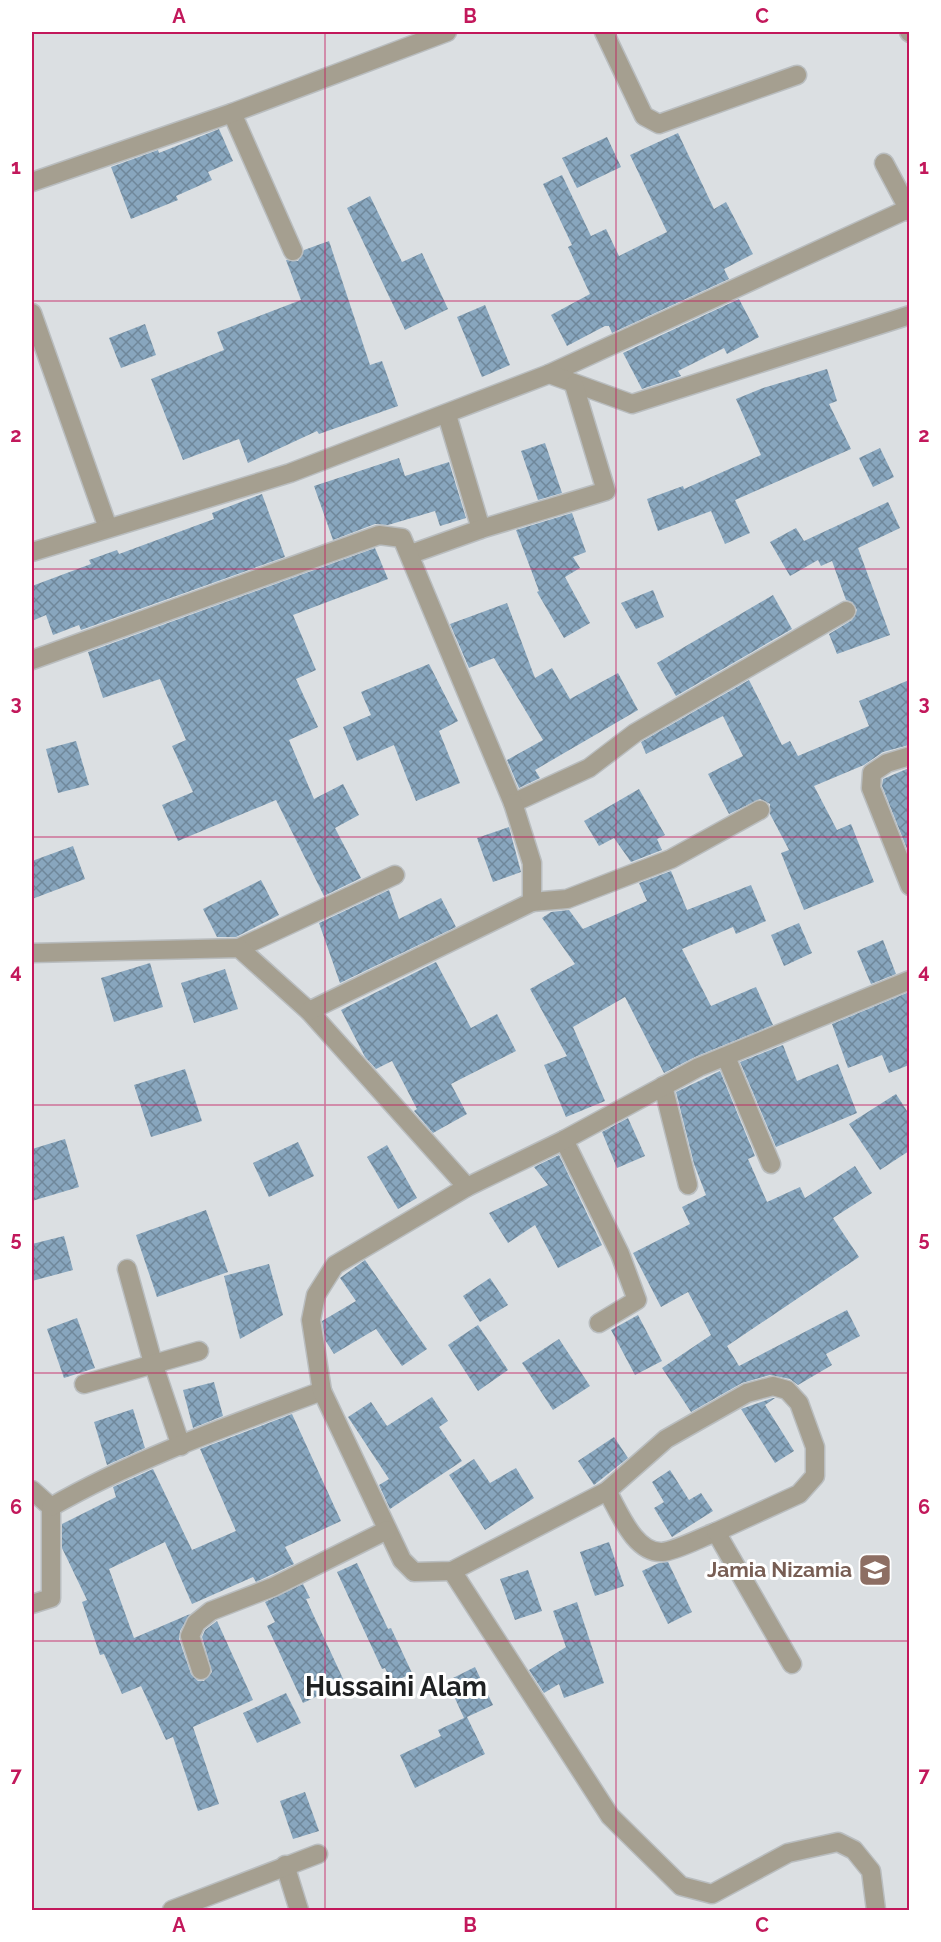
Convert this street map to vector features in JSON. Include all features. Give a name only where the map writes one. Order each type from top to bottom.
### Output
[{"type":"street","points":[[32,182],[232,113],[415,37],[447,32]]},
{"type":"street","points":[[604,32],[644,116],[659,124],[797,75]]},
{"type":"street","points":[[232,113],[293,251]]},
{"type":"street","points":[[32,552],[290,473],[447,415],[549,374],[909,210],[884,164]]},
{"type":"street","points":[[32,313],[108,528]]},
{"type":"street","points":[[549,374],[574,385],[632,404],[909,315]]},
{"type":"street","points":[[411,554],[481,529],[606,492],[574,385]]},
{"type":"street","points":[[447,415],[481,529]]},
{"type":"street","points":[[32,660],[379,535],[402,537],[513,804],[532,863],[532,902]]},
{"type":"street","points":[[513,804],[589,768],[635,733],[846,611]]},
{"type":"street","points":[[909,756],[887,764],[872,773],[871,788],[905,857],[909,886]]},
{"type":"street","points":[[309,1011],[532,902],[567,899],[671,859],[760,810]]},
{"type":"street","points":[[32,953],[239,948],[395,875]]},
{"type":"street","points":[[239,948],[309,1011],[467,1187]]},
{"type":"street","points":[[607,1491],[637,1542],[648,1549],[663,1552],[716,1532],[799,1494],[815,1476],[815,1447],[799,1404],[787,1390],[773,1386],[747,1393],[666,1439],[607,1491],[452,1571],[414,1572],[402,1560],[322,1391],[311,1320],[316,1295],[335,1265],[467,1187],[564,1140],[699,1067],[909,980]]},
{"type":"street","points":[[726,1057],[771,1164]]},
{"type":"street","points":[[663,1086],[688,1185]]},
{"type":"street","points":[[564,1140],[620,1254],[637,1300],[599,1323]]},
{"type":"street","points":[[127,1269],[153,1363],[181,1446]]},
{"type":"street","points":[[84,1384],[199,1351]]},
{"type":"street","points":[[51,1507],[75,1493],[181,1446],[322,1391]]},
{"type":"street","points":[[32,1490],[51,1507],[51,1598],[32,1604]]},
{"type":"street","points":[[201,1670],[190,1636],[196,1623],[211,1611],[273,1587],[387,1530]]},
{"type":"street","points":[[716,1532],[792,1664]]},
{"type":"street","points":[[452,1571],[610,1816],[681,1886],[712,1894],[788,1853],[838,1842],[854,1850],[871,1870],[876,1911]]},
{"type":"street","points":[[172,1911],[318,1854]]},
{"type":"street","points":[[285,1865],[299,1911]]},
{"type":"building","points":[[219,129],[233,161],[208,172],[212,180],[176,196],[178,200],[131,219],[111,167],[158,150],[159,153]]},
{"type":"building","points":[[678,133],[714,209],[726,202],[753,254],[724,269],[729,279],[612,333],[609,326],[605,326],[567,346],[551,315],[590,294],[568,247],[572,245],[543,184],[562,175],[591,236],[606,229],[619,256],[667,232],[630,155]]},
{"type":"building","points":[[607,137],[621,167],[577,188],[562,158]]},
{"type":"building","points":[[370,196],[402,262],[422,253],[448,309],[405,330],[347,208]]},
{"type":"building","points":[[329,241],[370,365],[382,361],[398,406],[319,434],[317,431],[248,463],[239,439],[183,460],[151,379],[224,350],[217,332],[301,300],[286,260],[298,261],[304,250]]},
{"type":"building","points":[[739,299],[759,337],[727,354],[724,348],[678,371],[681,376],[642,389],[623,353]]},
{"type":"building","points":[[485,305],[510,365],[482,377],[457,317]]},
{"type":"building","points":[[145,324],[156,355],[121,368],[109,338]]},
{"type":"building","points":[[827,369],[837,401],[829,404],[851,449],[735,500],[750,533],[725,544],[711,511],[658,531],[647,499],[683,486],[684,489],[761,455],[736,399],[763,388]]},
{"type":"building","points":[[545,443],[562,493],[538,500],[521,451]]},
{"type":"building","points":[[880,448],[894,477],[873,487],[859,458]]},
{"type":"building","points":[[399,458],[405,476],[449,462],[466,518],[440,526],[435,511],[388,525],[375,524],[333,540],[314,486]]},
{"type":"building","points":[[262,494],[285,557],[81,630],[79,625],[53,635],[46,615],[32,621],[32,586],[91,564],[89,560],[117,550],[119,554],[214,519],[212,513]]},
{"type":"building","points":[[888,502],[900,528],[858,548],[890,635],[837,654],[829,634],[852,620],[857,610],[852,602],[846,600],[832,561],[821,566],[818,560],[790,576],[770,542],[796,528],[804,541]]},
{"type":"building","points":[[572,513],[586,552],[573,557],[580,568],[565,577],[590,623],[564,638],[537,592],[539,591],[516,530]]},
{"type":"building","points":[[375,548],[388,579],[293,615],[316,670],[296,679],[318,727],[289,740],[314,799],[343,784],[359,815],[335,828],[361,878],[324,896],[276,800],[178,841],[162,805],[193,792],[172,746],[186,740],[160,679],[103,698],[88,652]]},
{"type":"building","points":[[653,590],[664,617],[636,629],[621,603]]},
{"type":"building","points":[[773,595],[792,629],[676,696],[657,663]]},
{"type":"building","points":[[507,603],[535,678],[552,668],[570,699],[618,673],[638,710],[535,770],[540,778],[519,788],[507,760],[543,740],[494,658],[469,668],[450,624]]},
{"type":"building","points":[[429,664],[458,721],[439,731],[460,783],[416,801],[394,745],[357,761],[343,727],[371,715],[361,692]]},
{"type":"building","points":[[749,680],[782,745],[790,741],[798,756],[869,726],[859,701],[909,680],[909,745],[883,752],[864,765],[814,786],[837,830],[851,824],[874,882],[804,910],[781,853],[789,850],[770,814],[770,804],[760,799],[729,814],[708,774],[743,756],[723,716],[646,754],[641,742]]},
{"type":"building","points":[[76,741],[89,785],[58,793],[46,749]]},
{"type":"building","points":[[909,768],[909,854],[882,786],[883,779]]},
{"type":"building","points":[[639,789],[665,835],[657,839],[662,850],[631,862],[614,838],[599,846],[584,821]]},
{"type":"building","points":[[509,827],[521,872],[493,882],[477,838]]},
{"type":"building","points":[[73,846],[85,879],[32,899],[32,861]]},
{"type":"building","points":[[671,871],[687,910],[751,885],[766,921],[736,934],[733,927],[682,949],[711,1006],[756,987],[773,1025],[695,1057],[664,1073],[625,997],[573,1027],[605,1101],[566,1117],[544,1065],[567,1056],[530,989],[575,964],[542,918],[551,912],[569,910],[583,929],[647,901],[639,883]]},
{"type":"building","points":[[261,880],[279,915],[236,937],[217,937],[203,909]]},
{"type":"building","points":[[389,890],[399,919],[441,898],[456,927],[340,983],[319,923]]},
{"type":"building","points":[[799,923],[812,953],[784,966],[771,935]]},
{"type":"building","points":[[883,940],[896,974],[871,984],[857,951]]},
{"type":"building","points":[[436,962],[471,1028],[497,1014],[516,1051],[451,1084],[467,1114],[433,1133],[414,1111],[417,1109],[392,1061],[376,1069],[365,1057],[341,1010]]},
{"type":"building","points":[[150,963],[163,1007],[114,1022],[101,978]]},
{"type":"building","points":[[225,969],[238,1009],[194,1023],[181,983]]},
{"type":"building","points":[[909,992],[909,1065],[889,1073],[882,1055],[848,1068],[832,1024]]},
{"type":"building","points":[[783,1045],[797,1081],[838,1064],[857,1113],[776,1147],[740,1062]]},
{"type":"building","points":[[185,1069],[202,1121],[151,1137],[134,1085]]},
{"type":"building","points":[[720,1071],[755,1156],[748,1159],[767,1202],[800,1187],[805,1198],[855,1166],[872,1193],[833,1218],[859,1257],[727,1346],[739,1366],[847,1310],[860,1336],[826,1354],[832,1365],[798,1385],[790,1379],[770,1375],[742,1383],[691,1412],[662,1368],[711,1335],[688,1292],[661,1307],[633,1253],[690,1224],[682,1207],[706,1195],[694,1164],[676,1092]]},
{"type":"building","points":[[896,1094],[909,1114],[909,1151],[880,1170],[849,1124]]},
{"type":"building","points":[[628,1118],[645,1156],[617,1168],[602,1132]]},
{"type":"building","points":[[65,1139],[79,1187],[32,1201],[32,1149]]},
{"type":"building","points":[[298,1142],[314,1176],[269,1197],[253,1163]]},
{"type":"building","points":[[387,1145],[417,1198],[398,1209],[367,1157]]},
{"type":"building","points":[[559,1155],[602,1245],[558,1268],[535,1225],[508,1243],[489,1213],[548,1185],[534,1167]]},
{"type":"building","points":[[206,1210],[228,1272],[157,1297],[136,1235]]},
{"type":"building","points":[[64,1236],[73,1270],[32,1281],[32,1244]]},
{"type":"building","points":[[365,1260],[427,1349],[402,1366],[376,1329],[334,1354],[325,1340],[322,1321],[356,1301],[340,1278]]},
{"type":"building","points":[[269,1264],[283,1315],[240,1339],[224,1276]]},
{"type":"building","points":[[490,1278],[508,1305],[480,1322],[463,1296]]},
{"type":"building","points":[[638,1315],[662,1361],[635,1375],[611,1330]]},
{"type":"building","points":[[77,1318],[95,1368],[64,1378],[47,1329]]},
{"type":"building","points":[[478,1325],[508,1370],[478,1391],[448,1345]]},
{"type":"building","points":[[559,1339],[590,1386],[553,1410],[522,1363]]},
{"type":"building","points":[[214,1382],[223,1416],[193,1428],[183,1390]]},
{"type":"building","points":[[432,1397],[448,1421],[439,1427],[462,1461],[390,1509],[379,1485],[389,1479],[348,1417],[371,1402],[387,1426]]},
{"type":"building","points":[[775,1398],[765,1405],[794,1451],[775,1463],[741,1409]]},
{"type":"building","points":[[133,1409],[145,1448],[107,1465],[94,1422]]},
{"type":"building","points":[[292,1414],[341,1521],[285,1547],[294,1564],[256,1582],[253,1577],[192,1604],[165,1542],[109,1569],[134,1638],[190,1614],[180,1631],[179,1639],[191,1674],[198,1681],[204,1681],[212,1672],[202,1637],[205,1630],[217,1621],[253,1700],[193,1727],[219,1804],[198,1811],[173,1737],[166,1740],[141,1686],[122,1694],[104,1654],[100,1655],[82,1602],[87,1600],[62,1548],[62,1524],[116,1497],[113,1487],[153,1469],[192,1550],[236,1531],[200,1449]]},
{"type":"building","points":[[614,1437],[628,1458],[594,1485],[578,1461]]},
{"type":"building","points":[[474,1459],[490,1483],[516,1468],[534,1498],[485,1530],[449,1475]]},
{"type":"building","points":[[670,1470],[689,1500],[701,1493],[713,1511],[672,1537],[654,1508],[664,1502],[652,1482]]},
{"type":"building","points":[[609,1542],[624,1586],[595,1596],[580,1552]]},
{"type":"building","points":[[668,1562],[692,1612],[668,1624],[642,1571],[659,1563]]},
{"type":"building","points":[[357,1563],[412,1673],[392,1683],[385,1668],[382,1669],[337,1572]]},
{"type":"building","points":[[528,1570],[542,1611],[515,1620],[500,1579]]},
{"type":"building","points":[[303,1584],[310,1598],[306,1599],[345,1683],[303,1703],[267,1626],[275,1622],[265,1602]]},
{"type":"building","points":[[577,1602],[604,1683],[564,1698],[559,1684],[544,1693],[529,1670],[566,1647],[553,1611]]},
{"type":"building","points":[[475,1667],[493,1705],[467,1717],[485,1754],[415,1788],[400,1755],[441,1736],[438,1730],[464,1718],[447,1681]]},
{"type":"building","points":[[286,1693],[301,1723],[257,1743],[243,1713]]},
{"type":"building","points":[[305,1792],[319,1831],[293,1839],[280,1801]]},
{"type":"place","name":"Jamia Nizamia","points":[[875,1570]]},
{"type":"district","name":"Hussaini Alam","points":[[396,1687]]}]
